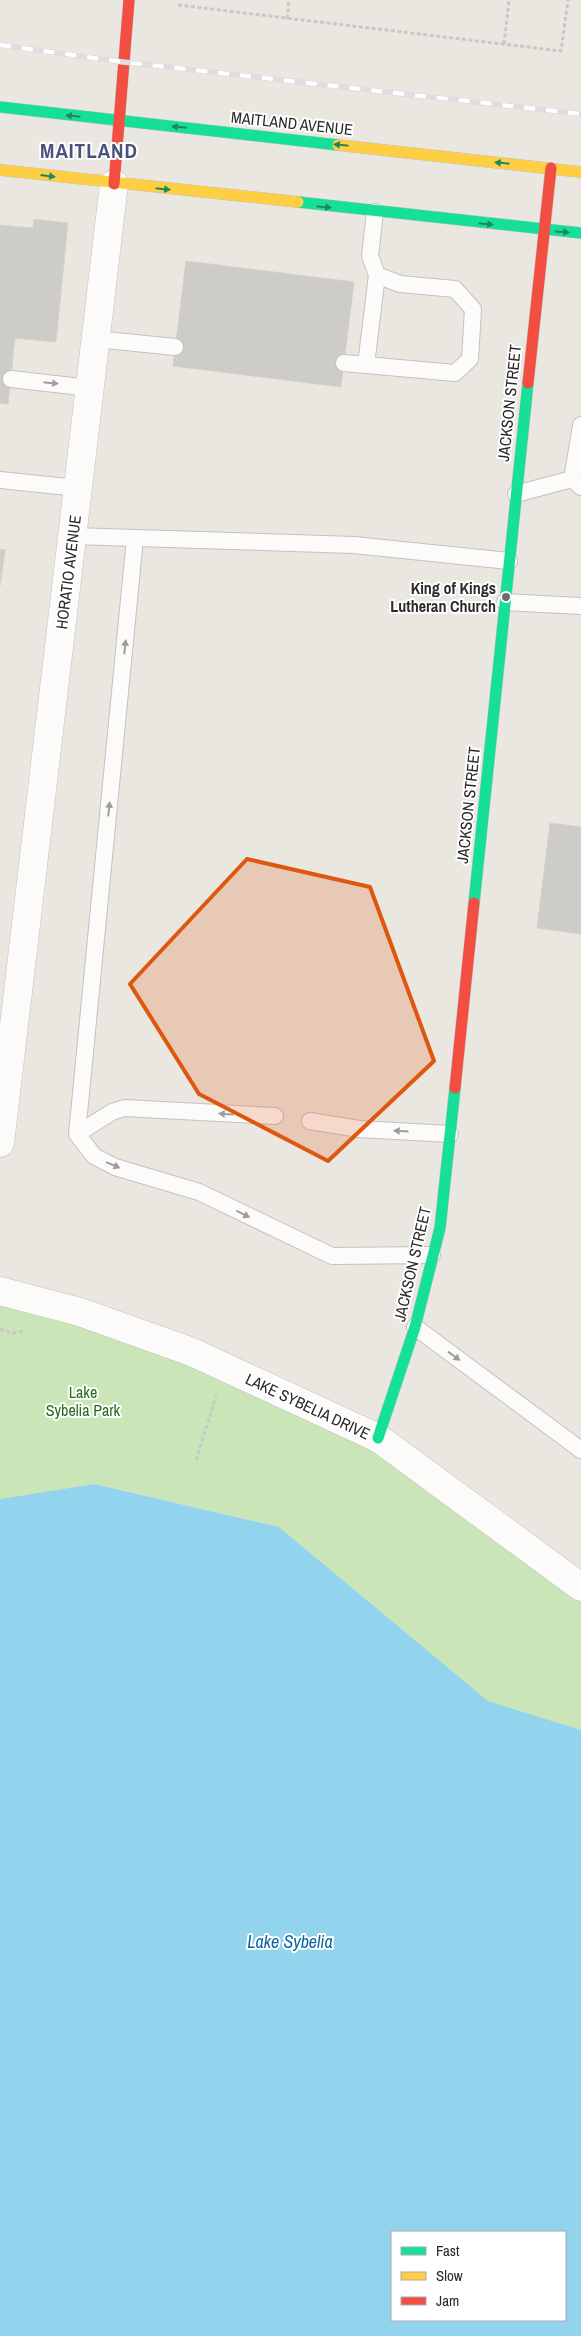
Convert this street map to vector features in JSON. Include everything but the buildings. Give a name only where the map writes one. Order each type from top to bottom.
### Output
[{"type":"street","name":"HORATIO AVENUE","points":[[0,1143],[114,184],[121,122],[123,62],[130,0]]},
{"type":"street","name":"MAITLAND AVENUE","points":[[0,107],[581,172]]},
{"type":"street","name":"JACKSON STREET","points":[[378,1438],[415,1327],[440,1228],[551,168]]},
{"type":"street","points":[[0,170],[114,184],[581,233]]},
{"type":"street","name":"LAKE SYBELIA DRIVE","points":[[0,1291],[80,1312],[192,1352],[378,1438],[581,1587]]},
{"type":"lane","points":[[366,365],[377,274],[370,256],[375,212]]},
{"type":"lane","points":[[344,363],[455,373],[470,359],[473,309],[455,288],[400,284],[377,274]]},
{"type":"lane","points":[[96,339],[175,347]]},
{"type":"lane","points":[[11,379],[90,388]]},
{"type":"lane","points":[[516,494],[577,483],[581,425]]},
{"type":"lane","points":[[0,480],[78,488]]},
{"type":"lane","points":[[73,536],[354,545],[509,561]]},
{"type":"lane","points":[[135,538],[77,1134],[94,1156],[115,1167],[199,1192],[332,1256],[432,1255]]},
{"type":"lane","points":[[505,602],[581,606]]},
{"type":"lane","points":[[77,1134],[112,1112],[124,1108],[275,1116]]},
{"type":"lane","points":[[310,1121],[359,1129],[450,1134]]},
{"type":"lane","points":[[415,1327],[581,1450]]},
{"type":"path","points":[[287,19],[289,0]]},
{"type":"path","points":[[504,44],[509,0]]},
{"type":"path","points":[[178,5],[561,51],[568,0]]},
{"type":"path","points":[[0,1329],[12,1333],[27,1330]]},
{"type":"path","points":[[196,1460],[217,1390]]},
{"type":"highlighted area","points":[[247,859],[370,887],[434,1061],[328,1161],[199,1094],[130,984]]},
{"type":"green space","name":"Lake Sybelia Park","points":[[0,1291],[378,1438],[581,1590],[581,1730],[488,1701],[279,1527],[94,1484],[0,1499]]},
{"type":"water","name":"Lake Sybelia","points":[[94,1484],[279,1527],[488,1701],[581,1730],[581,2336],[0,2336],[0,1499]]},
{"type":"railway","points":[[0,45],[123,62],[581,114]]},
{"type":"traffic: fast","points":[[0,107],[338,145]]},
{"type":"traffic: fast","points":[[298,202],[581,233]]},
{"type":"traffic: fast","points":[[474,903],[528,383]]},
{"type":"traffic: fast","points":[[378,1438],[415,1327],[440,1228],[455,1088]]},
{"type":"traffic: slow","points":[[338,145],[581,172]]},
{"type":"traffic: slow","points":[[0,170],[298,202]]},
{"type":"traffic: jam","points":[[114,184],[129,0]]},
{"type":"traffic: jam","points":[[528,383],[551,168]]},
{"type":"traffic: jam","points":[[455,1088],[474,903]]},
{"type":"place","name":"King of Kings Lutheran Church","points":[[506,597]]},
{"type":"district","name":"MAITLAND","points":[[89,151]]}]
